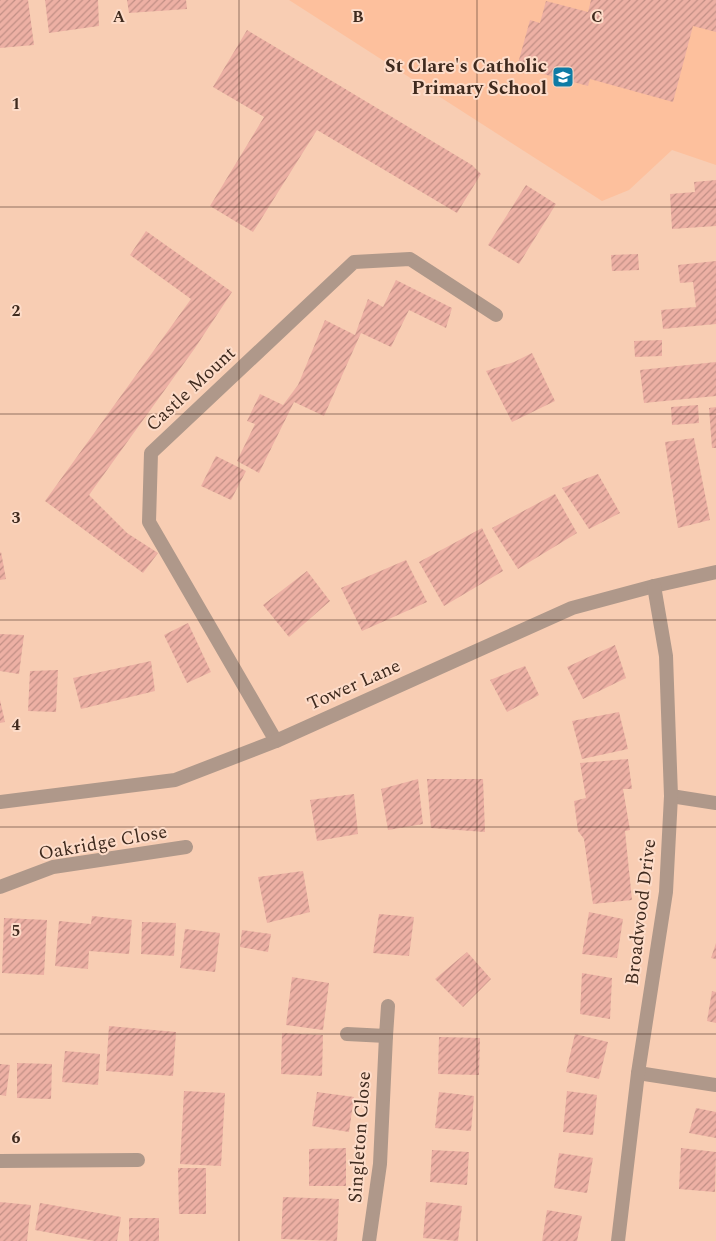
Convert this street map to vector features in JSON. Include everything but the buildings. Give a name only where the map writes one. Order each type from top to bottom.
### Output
[{"type":"street","name":"Castle Mount","points":[[276,741],[149,522],[151,453],[354,262],[410,259],[496,315]]},
{"type":"street","name":"Tower Lane","points":[[0,802],[175,780],[276,741],[572,608],[716,572]]},
{"type":"street","name":"Broadwood Drive","points":[[618,1241],[638,1073],[666,892],[671,796],[666,656],[654,586]]},
{"type":"street","points":[[671,796],[716,804]]},
{"type":"street","name":"Oakridge Close","points":[[0,887],[53,867],[186,847]]},
{"type":"street","name":"Singleton Close","points":[[370,1241],[380,1164],[388,1006]]},
{"type":"street","points":[[347,1034],[386,1036]]},
{"type":"street","points":[[638,1073],[716,1085]]},
{"type":"street","points":[[0,1161],[138,1160]]},
{"type":"shaded area","name":"St Clare's Catholic Primary School","points":[[289,0],[716,0],[716,165],[672,150],[629,190],[602,201]]},
{"type":"place","name":"St Clare's Catholic Primary School","points":[[563,77]]}]
